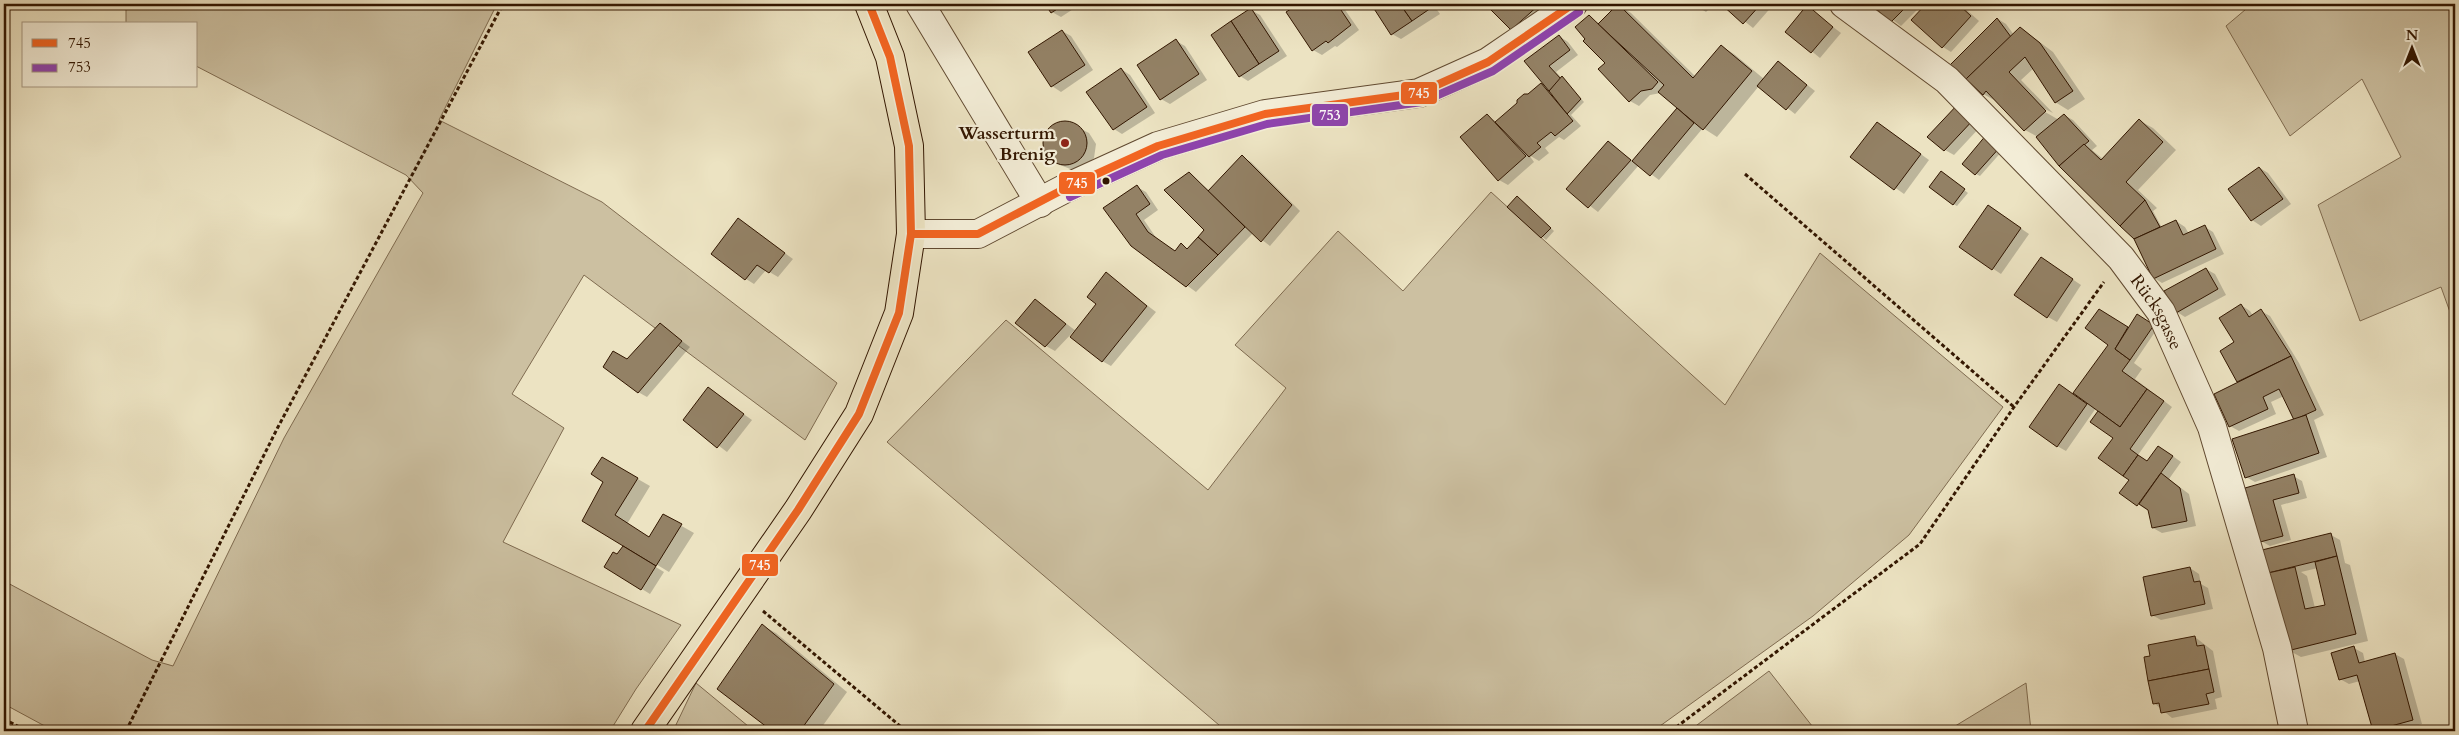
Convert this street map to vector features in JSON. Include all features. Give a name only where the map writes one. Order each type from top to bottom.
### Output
[{"type":"main road","points":[[645,731],[798,510],[859,414],[900,313],[912,234],[909,146],[890,57],[869,4]]},
{"type":"street","points":[[920,4],[1040,203]]},
{"type":"street","points":[[912,234],[978,234],[1066,188],[1158,146],[1265,114],[1419,93],[1488,62],[1573,4]]},
{"type":"street","name":"Rücksgasse","points":[[1844,4],[1947,80],[2122,258],[2162,312],[2212,427],[2277,648],[2294,731]]},
{"type":"path","points":[[126,731],[278,427],[503,4]]},
{"type":"path","points":[[1745,174],[2014,407]]},
{"type":"path","points":[[1671,731],[1920,544],[2014,407],[2122,258]]},
{"type":"path","points":[[740,592],[906,731]]},
{"type":"path","points":[[4,719],[27,731]]},
{"type":"shaded area","points":[[126,4],[497,4],[439,120],[602,202],[837,383],[805,440],[584,275],[512,394],[564,428],[503,542],[681,625],[636,689],[610,731],[54,731],[4,704],[4,581],[152,660],[173,666],[284,438],[423,193],[406,175],[198,67],[198,22],[126,22]]},
{"type":"shaded area","points":[[2252,4],[2455,4],[2455,326],[2441,287],[2360,321],[2318,205],[2401,157],[2362,79],[2290,136],[2226,26]]},
{"type":"shaded area","points":[[1491,192],[1725,405],[1820,253],[2003,407],[1909,535],[1813,616],[1653,731],[1226,731],[887,442],[1006,320],[1208,490],[1286,388],[1235,345],[1338,231],[1403,291]]},
{"type":"shaded area","points":[[1769,671],[1816,731],[1689,731]]},
{"type":"shaded area","points":[[696,683],[754,731],[673,731]]},
{"type":"shaded area","points":[[2026,683],[2031,731],[1947,731]]},
{"type":"building","points":[[1045,4],[1065,4],[1051,13]]},
{"type":"building","points":[[1299,4],[1337,4],[1351,25],[1328,43],[1326,41],[1312,51],[1286,12]]},
{"type":"building","points":[[1371,4],[1400,4],[1412,21],[1391,35]]},
{"type":"building","points":[[1400,4],[1428,4],[1431,8],[1412,21]]},
{"type":"building","points":[[1485,4],[1540,4],[1511,30]]},
{"type":"building","points":[[1618,4],[1693,78],[1721,45],[1752,71],[1703,130],[1658,92],[1664,85],[1598,24]]},
{"type":"building","points":[[1721,4],[1761,4],[1743,24]]},
{"type":"building","points":[[1871,4],[1881,4],[1876,9]]},
{"type":"building","points":[[1881,4],[1909,4],[1891,22],[1876,9]]},
{"type":"building","points":[[1926,4],[1958,4],[1971,16],[1942,48],[1911,20]]},
{"type":"building","points":[[1807,5],[1833,27],[1811,53],[1785,32]]},
{"type":"building","points":[[1251,8],[1279,51],[1259,64],[1231,21]]},
{"type":"building","points":[[1589,15],[1658,82],[1652,89],[1641,91],[1629,102],[1598,69],[1605,63],[1583,41],[1585,39],[1575,27]]},
{"type":"building","points":[[1997,18],[2011,37],[1966,79],[1950,65]]},
{"type":"building","points":[[1231,21],[1259,64],[1239,77],[1211,35]]},
{"type":"building","points":[[2020,27],[2040,43],[2073,91],[2055,103],[2025,57],[2009,72],[2046,111],[2024,131],[1986,91],[1983,95],[1966,79]]},
{"type":"building","points":[[1062,30],[1085,65],[1051,87],[1028,52]]},
{"type":"building","points":[[1559,35],[1570,50],[1549,66],[1561,79],[1549,91],[1524,61]]},
{"type":"building","points":[[1176,39],[1199,74],[1160,100],[1137,65]]},
{"type":"building","points":[[1778,61],[1807,85],[1786,110],[1757,86]]},
{"type":"building","points":[[1121,68],[1147,107],[1113,130],[1086,92]]},
{"type":"building","points":[[1562,76],[1581,99],[1567,114],[1549,91]]},
{"type":"building","points":[[1541,83],[1573,121],[1555,136],[1551,132],[1537,143],[1541,147],[1529,157],[1495,122],[1517,103],[1517,100],[1524,94],[1528,94]]},
{"type":"building","points":[[1959,103],[1975,118],[1944,151],[1927,137]]},
{"type":"building","points":[[1677,108],[1694,123],[1650,176],[1632,161]]},
{"type":"building","points":[[1487,114],[1526,156],[1498,181],[1460,137]]},
{"type":"building","points":[[2064,114],[2089,141],[2059,166],[2036,137]]},
{"type":"building","points":[[2139,119],[2163,142],[2126,182],[2145,200],[2120,226],[2059,166],[2084,144],[2101,160]]},
{"type":"building","name":"Wasserturm Brenig","points":[[1061,121],[1069,121],[1081,127],[1087,143],[1081,159],[1069,165],[1061,165],[1049,159],[1043,147],[1043,139],[1049,127]]},
{"type":"building","points":[[1877,122],[1921,154],[1894,190],[1850,157]]},
{"type":"building","points":[[1987,134],[2001,146],[1975,175],[1962,164]]},
{"type":"building","points":[[1608,141],[1631,160],[1588,208],[1566,189]]},
{"type":"building","points":[[1242,155],[1292,205],[1261,242],[1208,191]]},
{"type":"building","points":[[2259,167],[2283,199],[2251,221],[2228,189]]},
{"type":"building","points":[[1941,171],[1965,189],[1953,205],[1929,187]]},
{"type":"building","points":[[1189,172],[1245,227],[1218,255],[1198,237],[1204,230],[1164,190]]},
{"type":"building","points":[[1137,185],[1150,204],[1136,214],[1148,232],[1175,251],[1181,243],[1187,249],[1198,237],[1218,255],[1186,287],[1131,246],[1103,208]]},
{"type":"building","points":[[1517,196],[1551,228],[1541,238],[1507,207]]},
{"type":"building","points":[[2145,200],[2160,227],[2134,239],[2120,226]]},
{"type":"building","points":[[1988,205],[2021,228],[1992,270],[1959,247]]},
{"type":"building","points":[[738,218],[785,253],[769,273],[757,265],[745,280],[711,254]]},
{"type":"building","points":[[2176,220],[2183,235],[2205,225],[2216,249],[2153,279],[2134,239]]},
{"type":"building","points":[[2041,257],[2073,279],[2047,318],[2014,295]]},
{"type":"building","points":[[2206,268],[2218,289],[2176,313],[2164,291]]},
{"type":"building","points":[[1106,272],[1147,306],[1102,362],[1070,337],[1096,304],[1087,297]]},
{"type":"building","points":[[1035,299],[1066,324],[1045,347],[1015,323]]},
{"type":"building","points":[[2241,304],[2249,317],[2261,309],[2291,356],[2237,382],[2220,351],[2234,342],[2219,318]]},
{"type":"building","points":[[2099,309],[2128,327],[2115,349],[2130,360],[2122,371],[2147,389],[2120,427],[2073,393],[2108,345],[2085,328]]},
{"type":"building","points":[[2137,314],[2154,325],[2130,360],[2115,349]]},
{"type":"building","points":[[660,323],[682,341],[638,393],[603,367],[613,351],[627,359]]},
{"type":"building","points":[[2291,356],[2316,410],[2294,420],[2279,389],[2263,397],[2268,409],[2229,427],[2214,394]]},
{"type":"building","points":[[2059,384],[2087,404],[2057,447],[2029,427]]},
{"type":"building","points":[[708,387],[744,414],[717,448],[683,420]]},
{"type":"building","points":[[2147,389],[2164,401],[2130,449],[2138,455],[2123,476],[2098,458],[2113,438],[2090,422],[2098,411],[2120,427]]},
{"type":"building","points":[[2306,415],[2319,453],[2245,478],[2232,439]]},
{"type":"building","points":[[2158,446],[2173,456],[2137,506],[2119,493],[2129,480],[2123,476],[2138,455],[2147,461]]},
{"type":"building","points":[[602,457],[638,478],[615,515],[649,537],[663,514],[682,524],[656,566],[582,521],[603,482],[591,474]]},
{"type":"building","points":[[2161,473],[2180,488],[2187,521],[2152,528],[2148,510],[2139,504]]},
{"type":"building","points":[[2294,474],[2299,493],[2273,500],[2283,536],[2260,542],[2245,488]]},
{"type":"building","points":[[2331,533],[2337,556],[2268,573],[2262,550]]},
{"type":"building","points":[[623,546],[656,566],[641,590],[604,567],[613,552],[617,554]]},
{"type":"building","points":[[2337,556],[2356,634],[2287,651],[2268,573],[2295,567],[2305,609],[2325,605],[2315,562]]},
{"type":"building","points":[[2190,567],[2194,582],[2200,581],[2205,604],[2151,616],[2143,577]]},
{"type":"building","points":[[762,624],[834,684],[800,731],[772,731],[717,689]]},
{"type":"building","points":[[2195,636],[2197,646],[2204,645],[2209,669],[2148,681],[2144,657],[2150,656],[2148,645]]},
{"type":"building","points":[[2354,646],[2359,663],[2395,653],[2413,720],[2373,731],[2357,675],[2339,680],[2331,653]]},
{"type":"building","points":[[2209,669],[2214,692],[2206,694],[2209,704],[2161,713],[2159,703],[2153,704],[2148,681]]},
{"type":"transit line","name":"745","points":[[645,731],[798,510],[859,414],[899,313],[911,234],[909,146],[890,57],[869,4]]},
{"type":"transit line","name":"745","points":[[911,234],[978,234],[1066,188],[1158,146],[1265,114],[1419,93],[1488,62],[1573,4]]},
{"type":"transit line","name":"753","points":[[1070,197],[1162,155],[1267,124],[1422,102],[1493,71],[1579,12]]},
{"type":"place","name":"Wasserturm Brenig","points":[[1065,143]]}]
